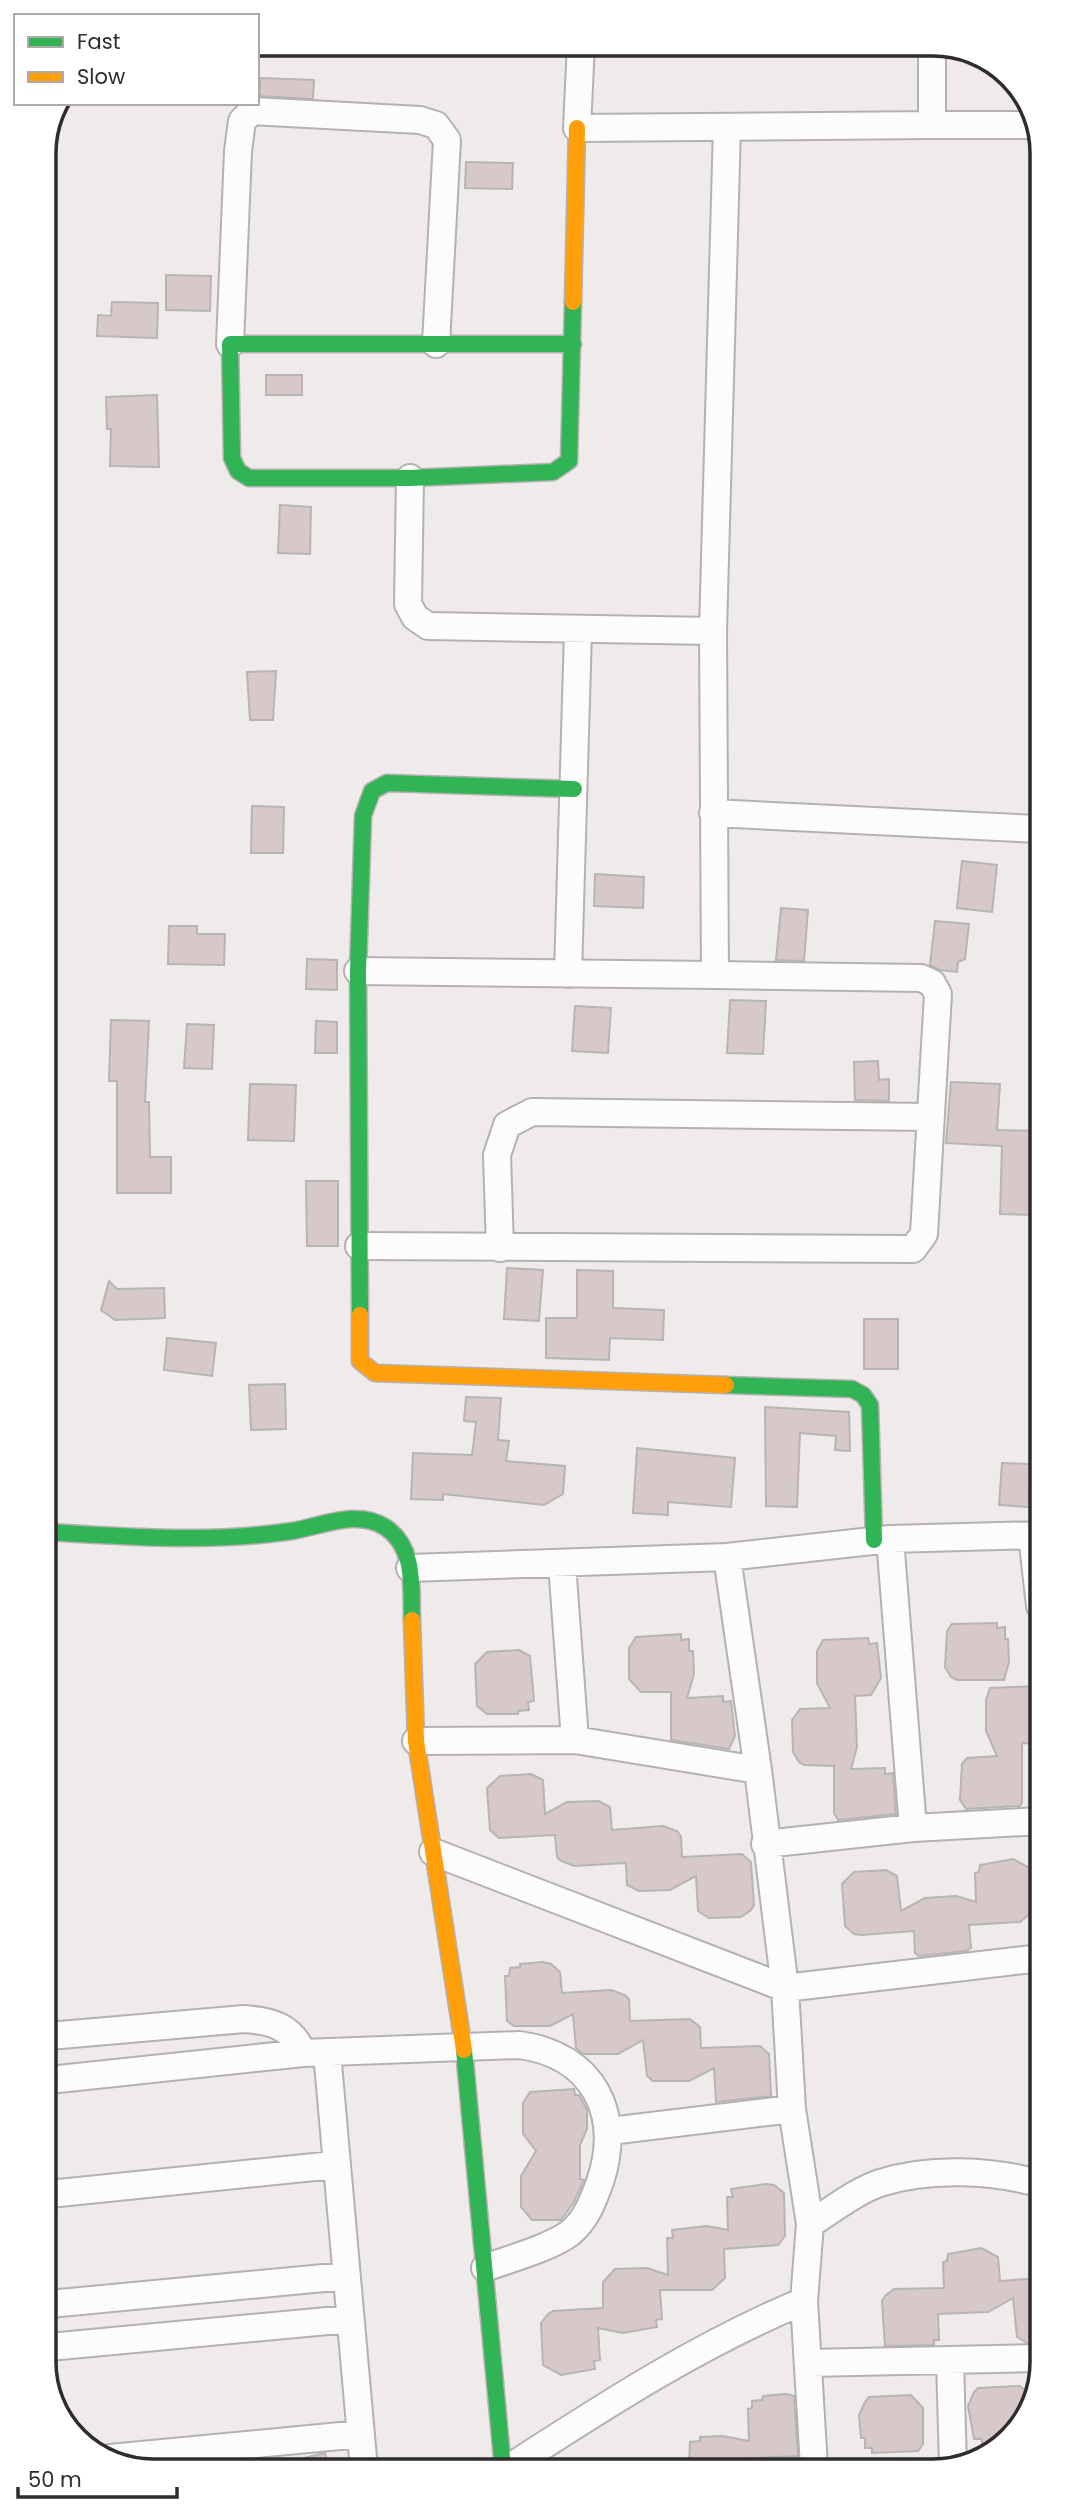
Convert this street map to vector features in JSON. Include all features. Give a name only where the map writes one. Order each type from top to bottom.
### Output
[{"type":"street","points":[[436,344],[447,140],[436,125],[421,120],[251,111],[242,121],[238,151],[230,344],[232,458],[238,471],[249,478],[411,478],[553,472],[563,468],[569,461],[581,56]]},
{"type":"street","points":[[932,56],[932,125]]},
{"type":"street","points":[[578,128],[1026,125]]},
{"type":"street","points":[[715,975],[713,631],[727,127]]},
{"type":"street","points":[[230,344],[573,344]]},
{"type":"street","points":[[411,478],[408,604],[415,617],[428,626],[578,631],[713,631]]},
{"type":"street","points":[[568,974],[578,631]]},
{"type":"street","points":[[574,789],[387,783],[372,791],[363,816],[358,971],[360,1362],[374,1373],[852,1389],[863,1395],[870,1405],[914,1828]]},
{"type":"street","points":[[713,813],[1030,829]]},
{"type":"street","points":[[358,971],[921,978],[932,983],[938,994],[924,1234],[913,1248],[359,1246]]},
{"type":"street","points":[[500,1248],[497,1155],[507,1125],[532,1112],[930,1117]]},
{"type":"street","points":[[56,1532],[191,1536],[285,1532],[352,1519],[372,1521],[391,1530],[402,1543],[410,1568],[416,1741],[464,2046],[504,2459]]},
{"type":"street","points":[[410,1568],[726,1557],[882,1540],[1030,1535]]},
{"type":"street","points":[[726,1557],[758,1770],[765,1844],[785,1988],[792,2109],[810,2224],[804,2301],[813,2459]]},
{"type":"street","points":[[562,1564],[575,1740]]},
{"type":"street","points":[[416,1741],[575,1740],[758,1770]]},
{"type":"street","points":[[765,1844],[914,1828],[1030,1822]]},
{"type":"street","points":[[433,1852],[785,1988],[1030,1959]]},
{"type":"street","points":[[56,2035],[244,2019],[271,2022],[290,2031],[315,2052],[334,2165],[363,2459]]},
{"type":"street","points":[[56,2079],[315,2052],[519,2045],[545,2048],[564,2057],[583,2072],[602,2107],[610,2132],[604,2169],[591,2208],[570,2233],[485,2268]]},
{"type":"street","points":[[610,2132],[792,2109]]},
{"type":"street","points":[[56,2193],[334,2165]]},
{"type":"street","points":[[810,2224],[878,2183],[939,2172],[1017,2177],[1030,2181]]},
{"type":"street","points":[[56,2303],[345,2276]]},
{"type":"street","points":[[521,2459],[664,2371],[758,2320],[804,2301]]},
{"type":"street","points":[[56,2346],[349,2319]]},
{"type":"street","points":[[809,2363],[1030,2358]]},
{"type":"street","points":[[950,2360],[953,2457]]},
{"type":"street","points":[[130,2456],[361,2434]]},
{"type":"building","points":[[260,78],[314,80],[313,99],[260,96]]},
{"type":"building","points":[[466,162],[513,163],[512,189],[465,188]]},
{"type":"building","points":[[166,275],[211,276],[210,311],[166,310]]},
{"type":"building","points":[[112,302],[158,303],[157,338],[97,336],[98,315],[111,316]]},
{"type":"building","points":[[266,375],[302,375],[302,395],[266,395]]},
{"type":"building","points":[[157,395],[159,467],[110,466],[111,429],[107,429],[106,397]]},
{"type":"building","points":[[280,505],[311,507],[310,554],[278,553]]},
{"type":"building","points":[[276,671],[273,720],[250,720],[247,672]]},
{"type":"building","points":[[252,806],[284,807],[283,853],[251,853]]},
{"type":"building","points":[[962,861],[997,865],[992,912],[957,908]]},
{"type":"building","points":[[595,874],[644,877],[643,908],[594,906]]},
{"type":"building","points":[[781,908],[808,910],[804,961],[776,960]]},
{"type":"building","points":[[935,921],[969,924],[965,959],[958,962],[957,972],[940,970],[930,965]]},
{"type":"building","points":[[169,926],[197,926],[197,934],[225,934],[224,965],[168,964]]},
{"type":"building","points":[[307,959],[337,960],[337,990],[306,989]]},
{"type":"building","points":[[730,1000],[766,1001],[763,1054],[727,1053]]},
{"type":"building","points":[[575,1006],[611,1008],[608,1053],[572,1051]]},
{"type":"building","points":[[111,1020],[149,1021],[145,1102],[149,1102],[150,1157],[171,1157],[171,1193],[117,1193],[117,1081],[109,1081]]},
{"type":"building","points":[[316,1021],[337,1022],[337,1053],[315,1053]]},
{"type":"building","points":[[187,1024],[214,1025],[212,1069],[184,1068]]},
{"type":"building","points":[[878,1061],[879,1080],[889,1079],[889,1101],[855,1100],[854,1062]]},
{"type":"building","points":[[951,1082],[1000,1084],[997,1130],[1030,1131],[1030,1215],[1000,1214],[1002,1146],[946,1143]]},
{"type":"building","points":[[250,1084],[296,1085],[294,1141],[248,1140]]},
{"type":"building","points":[[306,1181],[338,1181],[338,1246],[307,1246]]},
{"type":"building","points":[[507,1268],[543,1270],[539,1321],[504,1319]]},
{"type":"building","points":[[577,1270],[613,1271],[613,1308],[664,1310],[663,1340],[610,1338],[609,1360],[546,1358],[546,1318],[577,1318]]},
{"type":"building","points":[[109,1281],[117,1289],[164,1288],[165,1318],[115,1320],[101,1310]]},
{"type":"building","points":[[864,1319],[898,1319],[898,1369],[864,1369]]},
{"type":"building","points":[[167,1338],[216,1343],[212,1376],[164,1370]]},
{"type":"building","points":[[285,1384],[286,1429],[251,1430],[249,1385]]},
{"type":"building","points":[[466,1397],[501,1398],[498,1440],[509,1441],[506,1461],[565,1466],[563,1494],[544,1505],[443,1494],[443,1500],[411,1499],[413,1453],[472,1455],[476,1422],[464,1421]]},
{"type":"building","points":[[765,1407],[849,1412],[850,1451],[835,1450],[836,1436],[800,1433],[797,1507],[766,1506]]},
{"type":"building","points":[[637,1448],[735,1458],[731,1507],[668,1502],[668,1515],[633,1513]]},
{"type":"building","points":[[1002,1463],[1030,1464],[1029,1507],[999,1505]]},
{"type":"building","points":[[997,1623],[997,1628],[1005,1627],[1005,1639],[1008,1639],[1009,1662],[1004,1680],[957,1680],[951,1677],[945,1667],[947,1631],[952,1624]]},
{"type":"building","points":[[681,1634],[681,1640],[689,1639],[689,1651],[693,1651],[694,1674],[687,1698],[723,1696],[723,1702],[731,1701],[735,1736],[729,1749],[671,1740],[671,1692],[641,1692],[629,1679],[629,1648],[636,1637]]},
{"type":"building","points":[[868,1638],[869,1644],[877,1643],[881,1678],[871,1695],[855,1696],[857,1747],[851,1769],[885,1768],[885,1774],[893,1773],[896,1814],[838,1820],[834,1813],[834,1766],[804,1765],[799,1762],[793,1752],[792,1720],[800,1709],[830,1708],[817,1683],[817,1651],[823,1640]]},
{"type":"building","points":[[519,1650],[530,1656],[534,1701],[528,1702],[529,1710],[518,1711],[518,1714],[487,1714],[477,1706],[475,1664],[487,1652]]},
{"type":"building","points":[[1030,1686],[1030,1743],[1022,1743],[1022,1803],[1020,1806],[966,1809],[960,1800],[962,1764],[967,1758],[997,1756],[986,1731],[986,1700],[990,1688]]},
{"type":"building","points":[[531,1774],[543,1780],[545,1814],[567,1802],[599,1801],[610,1807],[612,1830],[663,1826],[677,1831],[681,1836],[682,1857],[742,1854],[751,1862],[754,1905],[751,1910],[741,1917],[709,1918],[698,1911],[696,1876],[670,1890],[639,1891],[627,1885],[626,1863],[574,1866],[561,1861],[557,1857],[555,1835],[499,1838],[490,1830],[487,1788],[500,1776]]},
{"type":"building","points":[[1013,1859],[1030,1868],[1030,1914],[1020,1922],[969,1925],[971,1948],[966,1951],[919,1956],[915,1953],[914,1931],[862,1935],[854,1934],[845,1926],[842,1884],[854,1872],[886,1870],[897,1876],[901,1911],[925,1898],[956,1896],[976,1902],[975,1873],[979,1872],[980,1865]]},
{"type":"building","points":[[520,1964],[551,1964],[560,1972],[562,1993],[611,1990],[625,1995],[629,1999],[630,2021],[690,2019],[700,2027],[701,2048],[760,2046],[769,2054],[771,2096],[716,2102],[714,2068],[689,2081],[653,2081],[647,2076],[643,2040],[618,2054],[583,2054],[576,2048],[573,2014],[550,2026],[514,2026],[507,2021],[505,1976],[509,1976],[510,1968],[520,1967]]},
{"type":"building","points":[[574,2089],[575,2095],[579,2095],[587,2110],[587,2129],[580,2145],[580,2179],[584,2180],[574,2202],[561,2220],[532,2220],[521,2207],[521,2176],[536,2151],[523,2134],[523,2103],[530,2092]]},
{"type":"building","points":[[774,2185],[784,2193],[785,2236],[778,2245],[724,2249],[725,2278],[712,2290],[660,2290],[662,2319],[656,2320],[657,2327],[623,2333],[598,2328],[600,2360],[594,2361],[595,2369],[561,2375],[543,2365],[541,2323],[548,2314],[553,2311],[603,2308],[603,2282],[615,2269],[647,2268],[668,2275],[667,2238],[673,2238],[672,2230],[707,2226],[728,2230],[727,2197],[733,2197],[731,2189]]},
{"type":"building","points":[[981,2248],[998,2257],[1000,2281],[1030,2279],[1030,2343],[1017,2337],[1013,2298],[988,2312],[938,2314],[939,2340],[934,2340],[934,2345],[885,2346],[882,2301],[885,2296],[894,2289],[944,2288],[943,2262],[947,2261],[948,2254]]},
{"type":"building","points":[[1020,2386],[1026,2391],[1014,2416],[984,2444],[982,2439],[974,2439],[968,2406],[978,2388]]},
{"type":"building","points":[[911,2395],[923,2408],[923,2444],[918,2451],[872,2453],[872,2448],[865,2448],[865,2438],[861,2438],[859,2415],[869,2397]]},
{"type":"building","points":[[763,2396],[794,2396],[798,2456],[689,2459],[690,2442],[700,2441],[700,2437],[723,2436],[749,2441],[748,2409],[752,2408],[752,2401],[762,2400]]},
{"type":"building","points":[[325,2453],[327,2459],[300,2459]]},
{"type":"traffic: fast","points":[[573,302],[569,461],[553,472],[410,478],[249,478],[238,471],[232,458],[230,344],[573,344]]},
{"type":"traffic: fast","points":[[360,1315],[358,971],[363,816],[372,791],[387,783],[574,789]]},
{"type":"traffic: fast","points":[[726,1385],[852,1389],[863,1395],[870,1405],[874,1540]]},
{"type":"traffic: fast","points":[[56,1532],[139,1537],[231,1537],[292,1531],[339,1520],[363,1519],[385,1527],[402,1545],[410,1569],[412,1620]]},
{"type":"traffic: fast","points":[[464,2050],[502,2459]]},
{"type":"traffic: slow","points":[[573,302],[577,128]]},
{"type":"traffic: slow","points":[[360,1315],[360,1361],[375,1373],[726,1385]]},
{"type":"traffic: slow","points":[[412,1620],[416,1741],[464,2050]]}]
